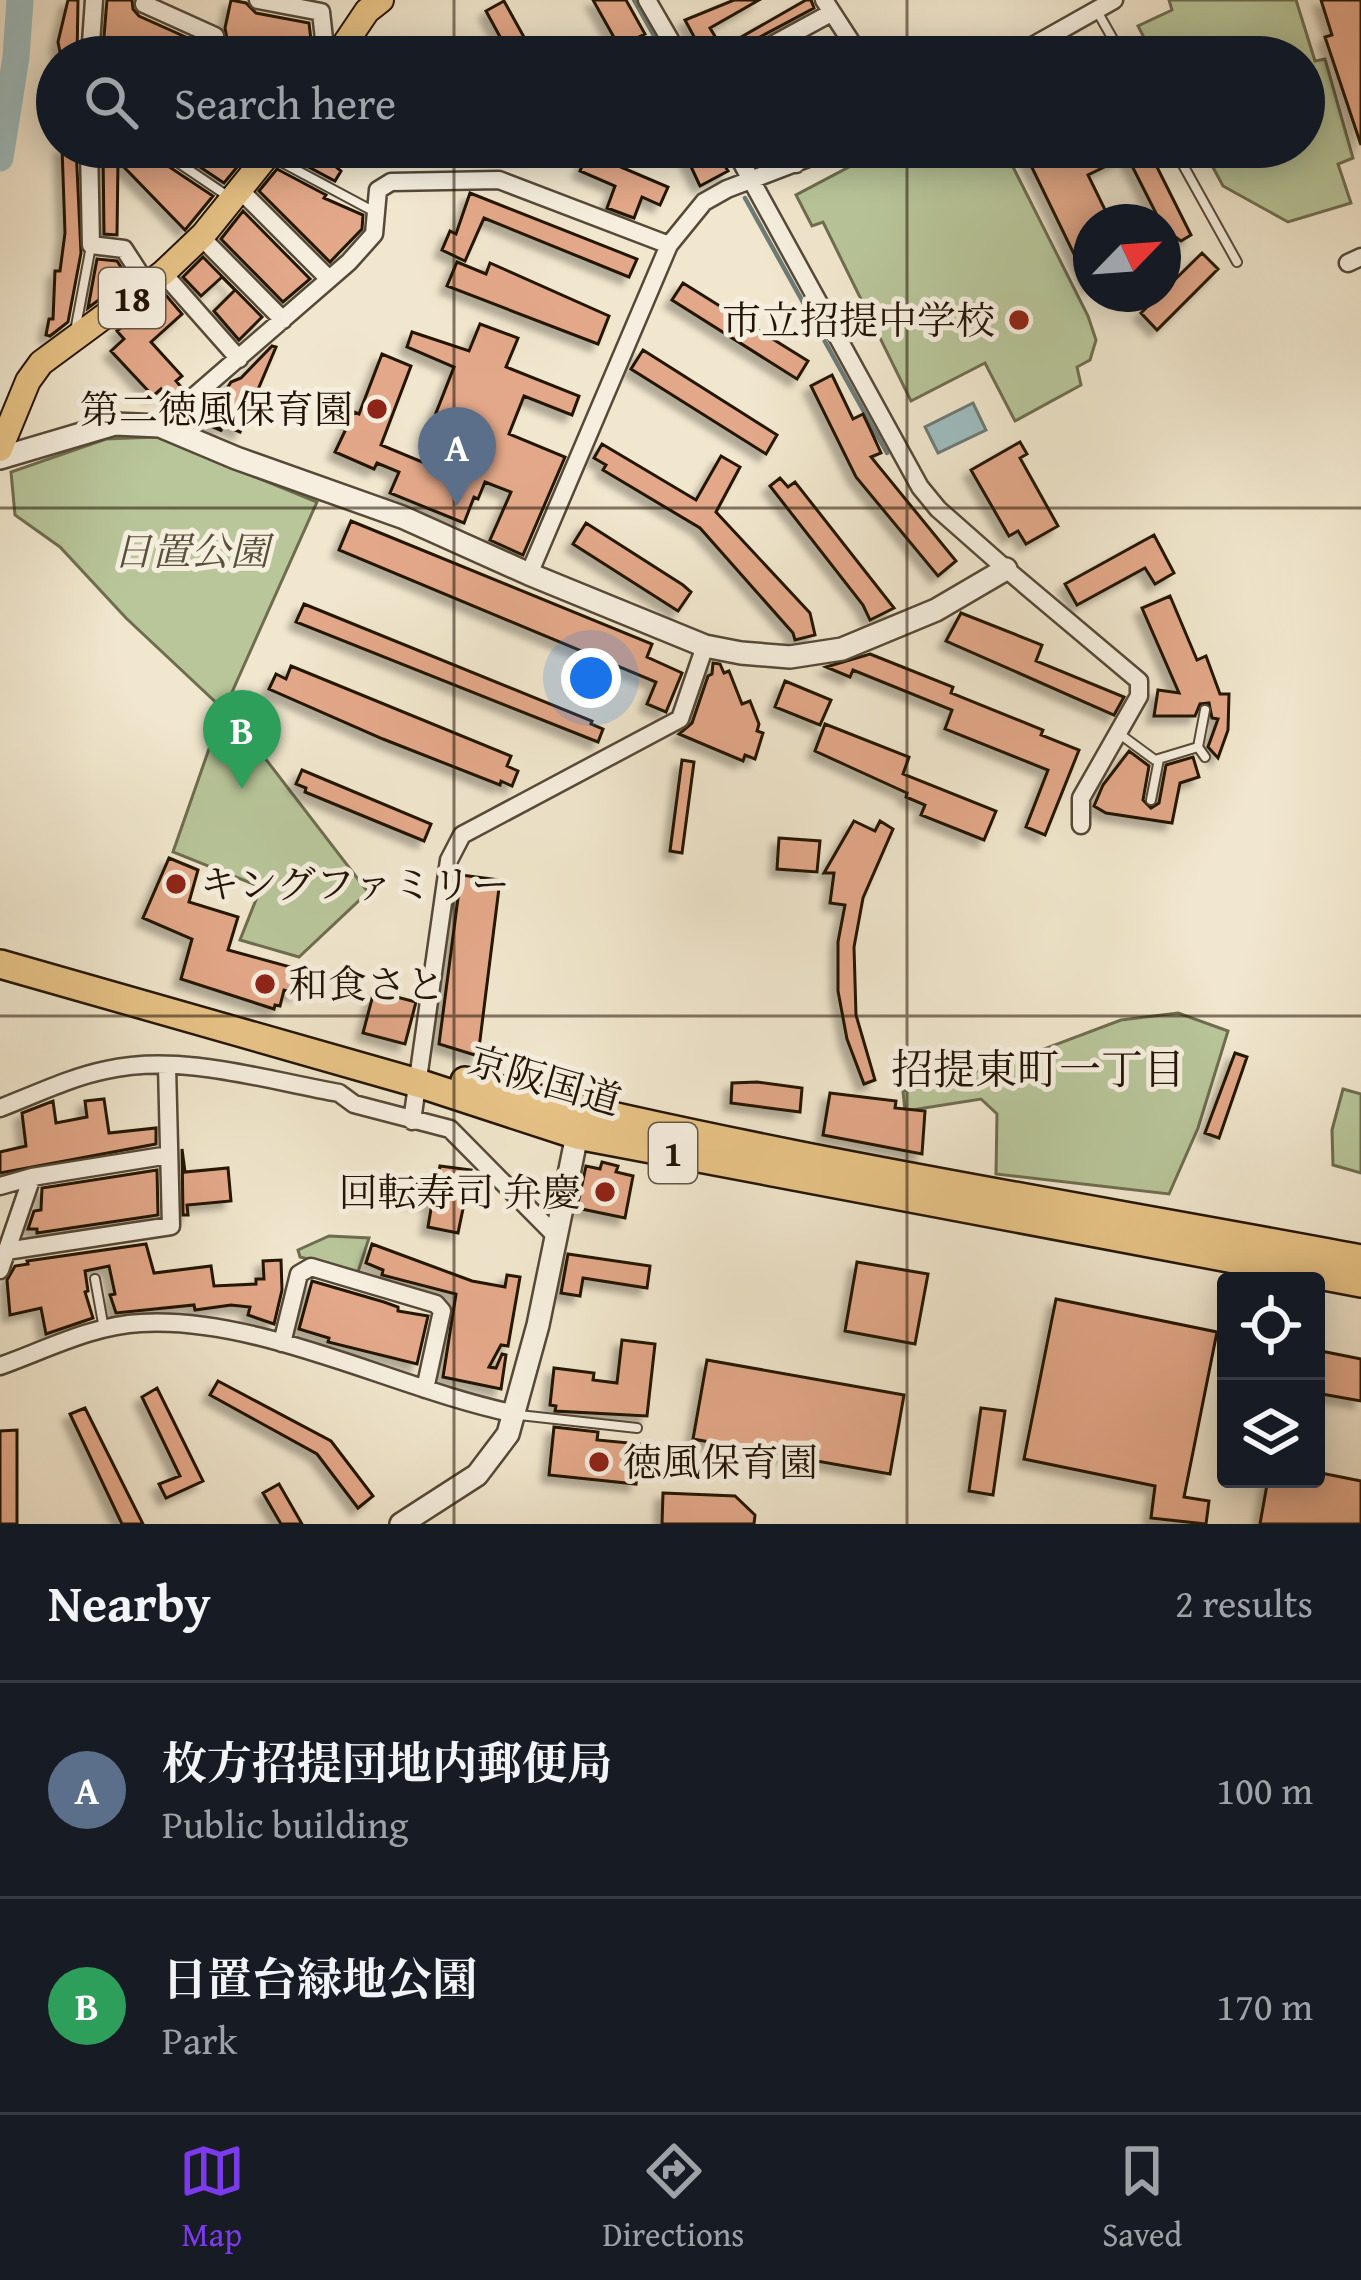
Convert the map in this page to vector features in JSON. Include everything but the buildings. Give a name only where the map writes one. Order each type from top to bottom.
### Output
[{"type":"highway","name":"京阪国道","points":[[0,946],[421,1077],[577,1135],[1361,1283]]},
{"type":"highway","name":"京阪国道","points":[[0,964],[421,1077],[1001,1194],[1361,1259]]},
{"type":"main road","points":[[350,36],[376,1]]},
{"type":"main road","name":"18","points":[[0,454],[28,381],[41,363],[155,280],[200,237],[258,168]]},
{"type":"street","points":[[91,36],[94,0]]},
{"type":"street","points":[[147,0],[144,4],[213,36]]},
{"type":"street","points":[[258,0],[321,12],[324,36]]},
{"type":"street","points":[[647,0],[668,36]]},
{"type":"street","points":[[1050,36],[1114,0]]},
{"type":"street","points":[[774,36],[828,6],[847,36]]},
{"type":"street","points":[[89,168],[91,245],[124,249],[239,359]]},
{"type":"street","points":[[746,168],[920,487],[1006,569],[1139,681],[1139,696],[1081,798],[1081,825]]},
{"type":"street","points":[[529,574],[669,245],[704,202],[787,168]]},
{"type":"street","points":[[160,426],[374,234],[378,190],[391,182],[499,180],[669,245]]},
{"type":"street","points":[[236,195],[329,279]]},
{"type":"street","points":[[200,237],[283,320]]},
{"type":"street","points":[[0,454],[115,424],[160,426],[402,517],[705,646],[790,657],[842,650],[936,610],[1006,569]]},
{"type":"street","points":[[412,1121],[449,860],[456,844],[494,817],[680,719],[705,646]]},
{"type":"street","points":[[0,1108],[106,1070],[189,1065],[339,1094],[354,1104],[450,1130],[557,1238]]},
{"type":"street","points":[[6,1251],[171,1226],[167,1066]]},
{"type":"street","points":[[401,1524],[477,1475],[500,1449],[516,1414],[577,1135]]},
{"type":"street","points":[[0,1186],[169,1155]]},
{"type":"street","points":[[0,1270],[32,1177]]},
{"type":"street","points":[[282,1343],[299,1274],[311,1268],[436,1304],[442,1311],[425,1389]]},
{"type":"street","points":[[0,1366],[104,1329],[144,1322],[232,1331],[282,1343],[516,1414]]},
{"type":"lane","points":[[1096,10],[1111,36]]},
{"type":"lane","points":[[355,28],[357,36]]},
{"type":"lane","points":[[190,168],[236,195]]},
{"type":"lane","points":[[291,168],[376,212]]},
{"type":"lane","points":[[1185,168],[1237,262]]},
{"type":"lane","points":[[74,339],[91,245]]},
{"type":"lane","points":[[1204,757],[1198,747],[1205,710]]},
{"type":"lane","points":[[1120,734],[1159,759],[1198,747]]},
{"type":"lane","points":[[1151,800],[1159,759]]},
{"type":"lane","points":[[95,1279],[104,1329]]},
{"type":"lane","points":[[516,1414],[637,1428]]},
{"type":"green space","points":[[1169,0],[1296,0],[1307,36],[1143,36],[1138,26],[1172,10]]},
{"type":"green space","points":[[1325,59],[1353,158],[1338,164],[1351,203],[1288,222],[1223,186],[1213,168],[1325,168]]},
{"type":"green space","points":[[847,168],[1014,168],[1073,286],[1073,312],[1086,312],[1096,340],[1090,360],[1077,367],[1081,385],[1015,421],[985,363],[911,401],[823,222],[812,226],[796,195]]},
{"type":"green space","name":"日置公園","points":[[157,437],[317,502],[224,710],[126,618],[60,547],[15,515],[11,472],[106,439]]},
{"type":"green space","points":[[217,726],[241,727],[368,892],[299,957],[240,940],[261,887],[173,852]]},
{"type":"green space","points":[[1178,1013],[1228,1031],[1198,1128],[1169,1194],[996,1174],[997,1114],[981,1099],[905,1111],[903,1091],[1012,1061],[1121,1020]]},
{"type":"green space","points":[[1343,1089],[1361,1094],[1361,1173],[1333,1165],[1332,1130]]},
{"type":"green space","points":[[329,1236],[369,1238],[358,1272],[300,1257],[298,1250]]},
{"type":"water","points":[[973,403],[986,430],[938,453],[925,427]]},
{"type":"waterway","points":[[0,158],[20,0]]},
{"type":"waterway","points":[[634,0],[654,36]]},
{"type":"waterway","points":[[745,198],[887,453]]},
{"type":"place","name":"市立招提中学校","points":[[1019,320]]},
{"type":"place","name":"第二徳風保育園","points":[[377,409]]},
{"type":"place","name":"枚方招提団地内郵便局","points":[[457,506]]},
{"type":"place","name":"日置台緑地公園","points":[[242,789]]},
{"type":"place","name":"キングファミリー","points":[[176,884]]},
{"type":"place","name":"和食さと","points":[[265,984]]},
{"type":"place","name":"回転寿司 弁慶","points":[[605,1192]]},
{"type":"place","name":"徳風保育園","points":[[599,1462]]},
{"type":"district","name":"招提東町一丁目","points":[[1038,1069]]}]
